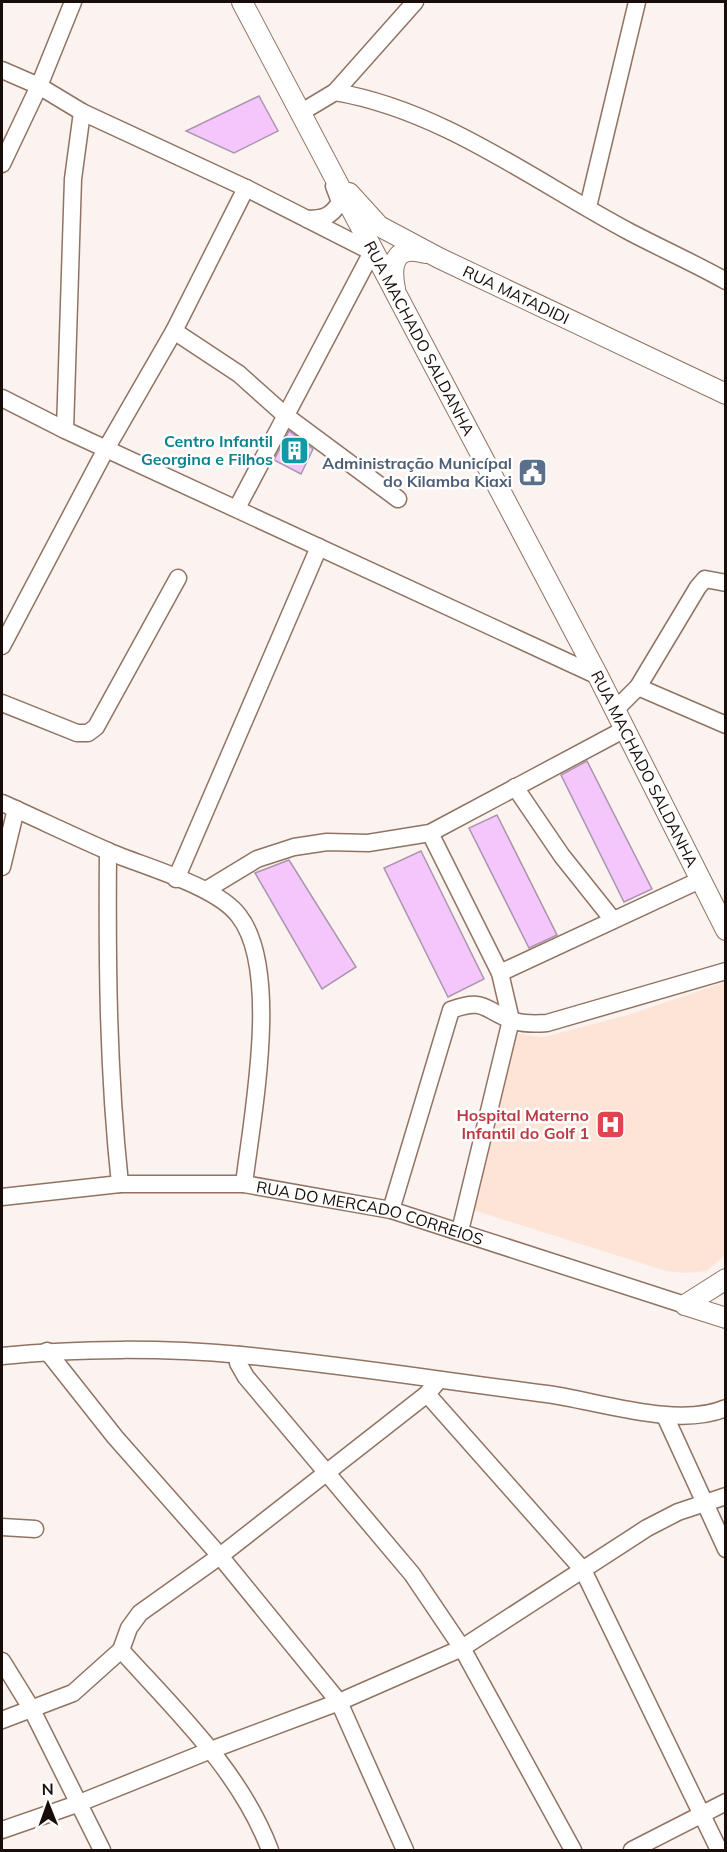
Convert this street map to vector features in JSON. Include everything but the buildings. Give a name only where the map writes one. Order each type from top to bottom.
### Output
[{"type":"street","points":[[2,164],[39,87],[73,2]]},
{"type":"street","name":"RUA MACHADO SALDANHA","points":[[242,2],[372,252],[598,676],[726,930]]},
{"type":"street","points":[[300,113],[335,92],[415,2]]},
{"type":"street","points":[[588,207],[637,2]]},
{"type":"street","points":[[2,70],[39,87],[82,112],[246,188],[372,252],[237,508]]},
{"type":"street","points":[[335,92],[356,96],[405,113],[455,135],[626,230],[725,278]]},
{"type":"street","points":[[65,430],[73,179],[82,112]]},
{"type":"street","points":[[306,219],[321,219],[333,214],[340,202],[327,166]]},
{"type":"street","name":"RUA MATADIDI","points":[[327,166],[379,226],[439,258],[726,394]]},
{"type":"street","points":[[2,646],[106,449],[174,331],[246,188]]},
{"type":"street","points":[[396,295],[391,271],[394,261],[402,253],[420,252],[439,258]]},
{"type":"street","points":[[174,331],[239,374],[286,416],[398,499]]},
{"type":"street","points":[[2,398],[65,430],[598,676]]},
{"type":"street","points":[[176,879],[319,547]]},
{"type":"street","points":[[2,703],[77,733],[88,733],[96,727],[178,578]]},
{"type":"street","points":[[615,710],[638,687],[698,587],[705,579],[726,583]]},
{"type":"street","points":[[638,687],[726,725]]},
{"type":"street","points":[[206,890],[257,859],[294,847],[327,842],[368,843],[430,833],[625,729]]},
{"type":"street","points":[[515,787],[562,856],[613,921]]},
{"type":"street","points":[[2,867],[9,806],[108,851],[206,890],[224,900],[240,916],[259,960],[262,989],[257,1070],[244,1184]]},
{"type":"street","points":[[430,833],[500,973],[511,1020],[460,1231]]},
{"type":"street","points":[[108,851],[107,986],[111,1094],[120,1184]]},
{"type":"street","points":[[500,973],[700,880]]},
{"type":"street","points":[[392,1210],[451,1010],[470,1003],[489,1007],[511,1020],[527,1024],[547,1023],[726,971]]},
{"type":"street","name":"RUA DO MERCADO CORREIOS","points":[[2,1197],[120,1184],[244,1184],[392,1210],[726,1318]]},
{"type":"street","points":[[685,1305],[726,1279]]},
{"type":"street","points":[[46,1351],[115,1437],[220,1556],[339,1702],[405,1851]]},
{"type":"street","points":[[2,1356],[46,1351],[238,1355],[432,1387],[551,1395],[664,1416],[697,1415],[726,1408]]},
{"type":"street","points":[[238,1355],[238,1363],[246,1377],[412,1574],[462,1648],[522,1752],[573,1851]]},
{"type":"street","points":[[2,1720],[73,1693],[121,1650],[129,1628],[140,1613],[220,1556],[432,1387]]},
{"type":"street","points":[[432,1387],[583,1569],[719,1851]]},
{"type":"street","points":[[664,1416],[726,1549]]},
{"type":"street","points":[[2,1830],[77,1804],[339,1702],[462,1648],[647,1528],[726,1496]]},
{"type":"street","points":[[2,1527],[35,1529]]},
{"type":"street","points":[[121,1650],[211,1750],[243,1796],[270,1851]]},
{"type":"street","points":[[2,1660],[31,1708],[102,1851]]},
{"type":"street","points":[[632,1851],[726,1802]]},
{"type":"shaded area","name":"Hospital Materno Infantil do Golf 1","points":[[725,982],[726,1252],[723,1257],[707,1271],[687,1273],[666,1271],[473,1210],[516,1033],[544,1037],[631,1014]]},
{"type":"place","name":"Centro Infantil Georgina e Filhos","points":[[294,450]]},
{"type":"place","name":"Administração Municípal do Kilamba Kiaxi","points":[[533,472]]},
{"type":"place","name":"Hospital Materno Infantil do Golf 1","points":[[610,1124]]}]
